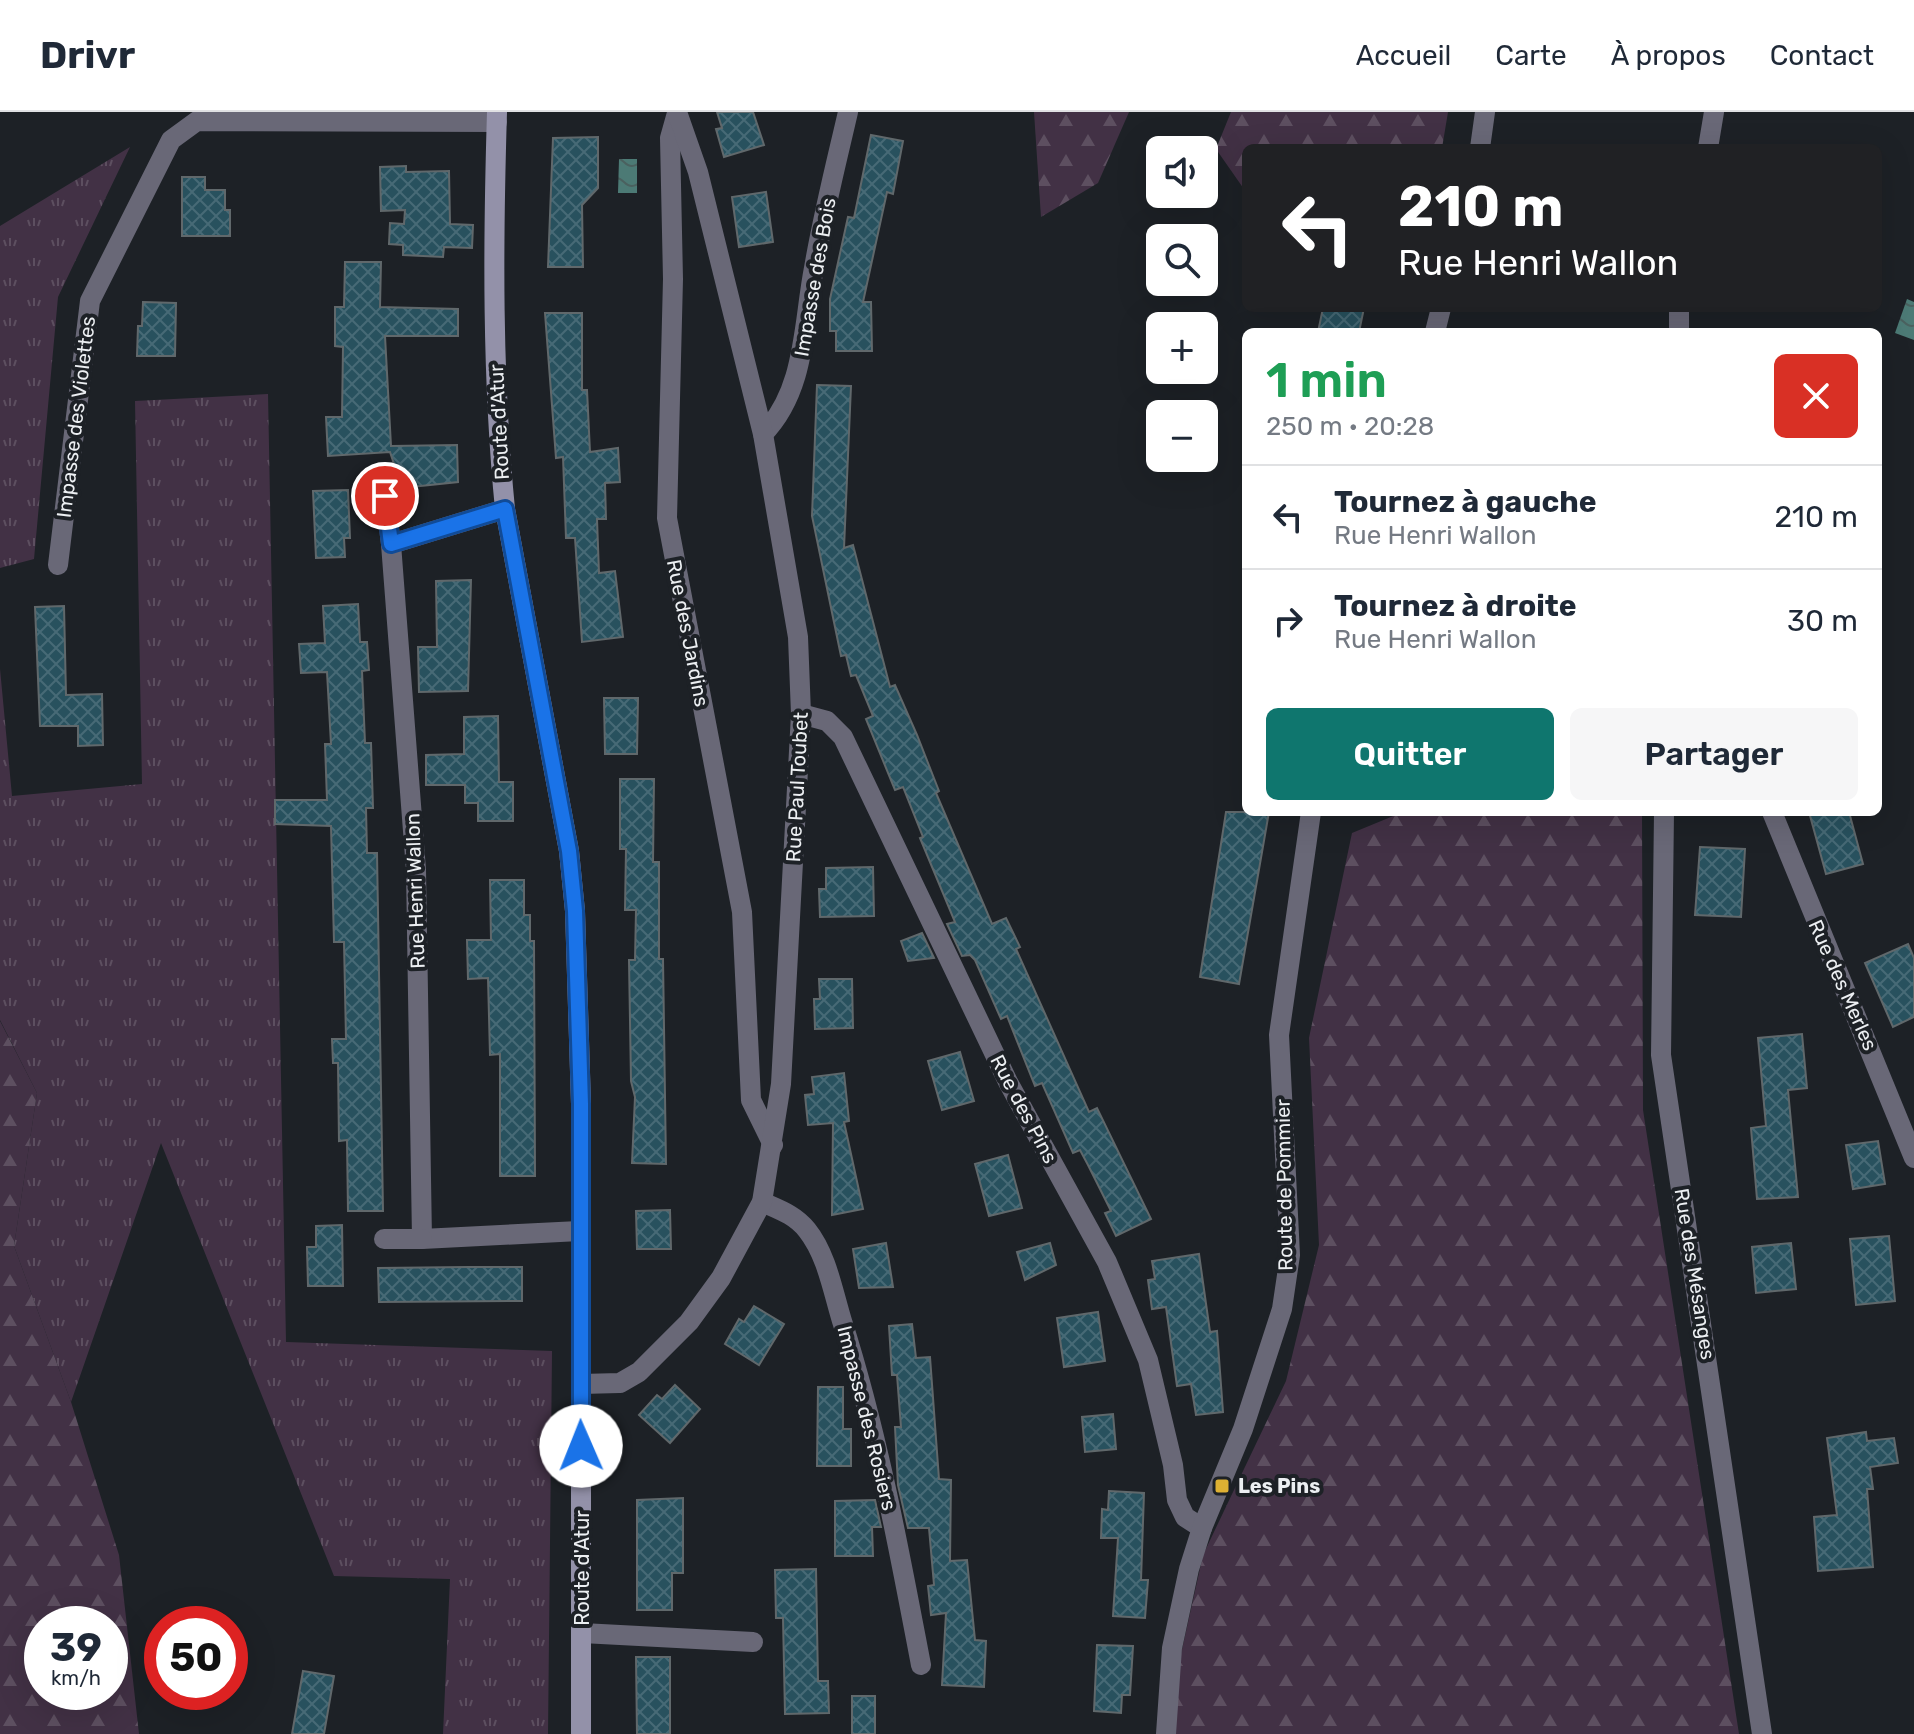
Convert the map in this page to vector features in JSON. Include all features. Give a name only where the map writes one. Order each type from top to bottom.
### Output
[{"type":"main road","name":"Route d'Atur","points":[[497,117],[496,394],[505,509],[569,851],[575,911],[581,1104],[581,1734]]},
{"type":"street","name":"Impasse des Bois","points":[[763,434],[780,417],[793,388],[814,269],[848,112]]},
{"type":"street","points":[[1481,144],[1485,112]]},
{"type":"street","points":[[1709,144],[1714,112]]},
{"type":"street","name":"Rue Paul Toubet","points":[[581,1384],[620,1383],[639,1372],[664,1350],[721,1278],[762,1202],[781,1084],[801,714],[798,637],[763,434],[698,172],[677,113]]},
{"type":"street","name":"Rue des Jardins","points":[[677,113],[670,138],[673,279],[667,518],[742,912],[751,1100],[773,1145]]},
{"type":"street","name":"Impasse des Violettes","points":[[58,565],[90,301],[171,140],[197,121],[497,117]]},
{"type":"street","name":"Rue Henri Wallon","points":[[382,472],[391,544],[416,870],[422,1239]]},
{"type":"street","points":[[391,544],[505,509]]},
{"type":"street","name":"Rue des Pins","points":[[801,714],[827,721],[843,737],[1008,1082],[1107,1262],[1148,1360],[1173,1465],[1177,1500],[1185,1517],[1202,1528]]},
{"type":"street","name":"Route de Pommier","points":[[1166,1734],[1172,1648],[1202,1528],[1243,1429],[1282,1309],[1290,1255],[1279,1035],[1310,816]]},
{"type":"street","name":"Rue des Mésanges","points":[[1664,816],[1661,1055],[1762,1734]]},
{"type":"street","name":"Rue des Merles","points":[[1774,816],[1914,1158]]},
{"type":"street","name":"Impasse des Rosiers","points":[[762,1202],[794,1216],[809,1232],[830,1280],[857,1368],[887,1490],[921,1665]]},
{"type":"street","points":[[384,1239],[579,1231]]},
{"type":"street","points":[[582,1633],[753,1642]]},
{"type":"green space","points":[[1034,112],[1129,112],[1098,183],[1041,217]]},
{"type":"green space","points":[[1231,112],[1448,112],[1443,144],[1242,144],[1242,186],[1218,152],[1218,144]]},
{"type":"green space","points":[[130,147],[58,297],[34,559],[0,568],[0,226]]},
{"type":"green space","points":[[268,394],[286,1342],[552,1351],[548,1734],[443,1734],[450,1579],[334,1576],[161,1143],[71,1402],[14,1246],[37,1093],[0,1020],[0,669],[12,796],[142,784],[135,401]]},
{"type":"green space","points":[[1393,816],[1642,816],[1643,1110],[1739,1734],[1173,1734],[1177,1672],[1203,1555],[1286,1381],[1319,1245],[1309,1038],[1352,833]]},
{"type":"green space","points":[[0,1021],[37,1093],[14,1246],[71,1402],[119,1555],[125,1606],[24,1606],[24,1710],[128,1710],[128,1636],[139,1734],[0,1734]]},
{"type":"water","points":[[619,159],[637,159],[637,193],[618,193]]},
{"type":"water","points":[[1907,299],[1914,302],[1914,340],[1895,333]]},
{"type":"building","points":[[717,112],[753,112],[764,145],[724,157],[716,129],[722,128]]},
{"type":"building","points":[[871,135],[903,141],[893,194],[887,192],[863,302],[871,302],[872,351],[836,351],[836,331],[830,331],[830,299],[848,217],[854,218]]},
{"type":"building","points":[[598,137],[598,188],[582,205],[583,267],[548,267],[553,138]]},
{"type":"building","points":[[406,166],[406,172],[449,171],[450,224],[473,225],[472,248],[444,247],[443,257],[403,255],[403,245],[389,244],[390,223],[404,224],[405,210],[381,211],[380,167]]},
{"type":"building","points":[[182,177],[205,177],[205,190],[225,190],[225,210],[230,210],[230,236],[182,236]]},
{"type":"building","points":[[766,192],[773,242],[739,247],[732,197]]},
{"type":"building","points":[[345,262],[381,262],[380,307],[458,309],[458,336],[385,336],[391,446],[457,445],[458,482],[402,488],[390,452],[328,456],[326,417],[342,417],[343,347],[335,346],[335,307],[344,307]]},
{"type":"building","points":[[143,302],[176,303],[175,356],[137,356]]},
{"type":"building","points":[[1322,312],[1363,312],[1360,328],[1319,328]]},
{"type":"building","points":[[545,313],[582,313],[582,390],[587,390],[590,452],[618,448],[620,482],[605,483],[606,519],[597,519],[599,573],[615,571],[623,637],[582,642],[575,538],[566,538],[563,457],[556,458]]},
{"type":"building","points":[[817,385],[851,386],[844,548],[853,545],[890,687],[895,685],[917,735],[939,791],[936,793],[992,924],[1006,918],[1020,947],[1016,949],[1089,1112],[1097,1108],[1151,1219],[1116,1236],[1105,1213],[1111,1211],[1080,1150],[1073,1153],[1042,1083],[1035,1086],[1007,1016],[1001,1019],[975,960],[970,955],[962,956],[947,924],[955,922],[920,838],[923,837],[903,787],[895,790],[866,719],[873,716],[856,675],[851,676],[846,655],[841,656],[812,516]]},
{"type":"building","points":[[348,490],[350,538],[344,538],[345,557],[316,558],[313,491]]},
{"type":"building","points":[[471,580],[468,691],[419,692],[418,647],[437,647],[436,581]]},
{"type":"building","points":[[358,604],[360,642],[367,642],[369,670],[362,671],[365,743],[371,743],[373,808],[366,808],[367,853],[377,853],[383,1211],[348,1211],[347,1140],[339,1141],[338,1063],[333,1063],[332,1039],[346,1039],[344,942],[334,942],[331,826],[275,824],[275,800],[327,800],[325,744],[331,744],[327,672],[301,673],[299,644],[325,643],[323,606]]},
{"type":"building","points":[[64,606],[66,695],[102,694],[103,745],[78,746],[78,726],[40,726],[35,607]]},
{"type":"building","points":[[604,698],[638,698],[637,754],[605,754]]},
{"type":"building","points":[[498,716],[499,782],[513,782],[513,821],[478,821],[478,803],[465,803],[465,785],[426,785],[426,755],[464,754],[464,717]]},
{"type":"building","points":[[620,779],[654,779],[653,862],[659,862],[666,1164],[632,1163],[635,1097],[631,1081],[629,960],[635,960],[636,910],[625,910],[626,849],[620,849]]},
{"type":"building","points":[[1226,812],[1242,812],[1242,816],[1268,816],[1239,984],[1200,977]]},
{"type":"building","points":[[1810,816],[1850,816],[1863,864],[1826,874]]},
{"type":"building","points":[[1700,847],[1745,849],[1741,917],[1695,915]]},
{"type":"building","points":[[873,867],[874,916],[820,917],[819,889],[826,889],[826,868]]},
{"type":"building","points":[[490,880],[524,880],[524,915],[530,915],[530,941],[534,941],[535,1176],[500,1176],[500,1054],[490,1055],[488,978],[468,979],[467,940],[491,940]]},
{"type":"building","points":[[922,933],[934,958],[908,961],[901,941]]},
{"type":"building","points":[[1908,944],[1914,958],[1914,1017],[1893,1027],[1865,963]]},
{"type":"building","points":[[819,979],[852,979],[853,1028],[815,1029],[814,999],[820,999]]},
{"type":"building","points":[[1802,1034],[1807,1088],[1788,1090],[1798,1197],[1757,1199],[1751,1128],[1766,1126],[1758,1038]]},
{"type":"building","points":[[960,1052],[974,1101],[942,1110],[928,1061]]},
{"type":"building","points":[[844,1073],[849,1121],[844,1122],[863,1209],[832,1215],[833,1123],[808,1125],[805,1095],[814,1094],[812,1077]]},
{"type":"building","points":[[1878,1141],[1885,1184],[1853,1189],[1846,1145]]},
{"type":"building","points":[[1008,1155],[1022,1208],[989,1216],[975,1164]]},
{"type":"building","points":[[670,1210],[671,1249],[637,1249],[636,1211]]},
{"type":"building","points":[[342,1225],[343,1286],[308,1286],[307,1247],[316,1247],[316,1226]]},
{"type":"building","points":[[1889,1236],[1895,1301],[1856,1305],[1850,1239]]},
{"type":"building","points":[[886,1243],[893,1287],[859,1288],[853,1249]]},
{"type":"building","points":[[1050,1243],[1056,1265],[1025,1280],[1017,1252]]},
{"type":"building","points":[[1791,1243],[1796,1289],[1756,1293],[1752,1247]]},
{"type":"building","points":[[1199,1254],[1210,1332],[1217,1331],[1223,1412],[1196,1415],[1191,1384],[1177,1386],[1166,1307],[1152,1309],[1148,1280],[1155,1279],[1152,1261]]},
{"type":"building","points":[[522,1267],[522,1301],[379,1302],[378,1268]]},
{"type":"building","points":[[754,1306],[784,1324],[759,1365],[725,1344],[739,1319],[744,1322]]},
{"type":"building","points":[[1098,1312],[1105,1361],[1064,1367],[1057,1318]]},
{"type":"building","points":[[912,1324],[916,1358],[930,1357],[939,1479],[951,1480],[950,1561],[967,1560],[975,1640],[986,1641],[984,1687],[942,1685],[946,1613],[931,1615],[928,1586],[934,1585],[929,1528],[908,1528],[898,1485],[895,1427],[901,1427],[897,1375],[892,1375],[889,1326]]},
{"type":"building","points":[[675,1385],[700,1409],[670,1443],[639,1415],[657,1395],[662,1399]]},
{"type":"building","points":[[818,1387],[843,1387],[843,1429],[851,1429],[851,1466],[817,1466]]},
{"type":"building","points":[[1113,1414],[1116,1449],[1085,1452],[1082,1417]]},
{"type":"building","points":[[1866,1432],[1867,1441],[1894,1438],[1898,1463],[1870,1467],[1873,1489],[1867,1489],[1873,1567],[1818,1571],[1814,1517],[1837,1515],[1827,1438]]},
{"type":"building","points":[[1109,1491],[1144,1493],[1141,1580],[1148,1580],[1145,1618],[1113,1616],[1118,1538],[1101,1538],[1102,1509],[1108,1510]]},
{"type":"building","points":[[683,1498],[683,1573],[672,1573],[672,1610],[637,1610],[637,1500]]},
{"type":"building","points":[[875,1500],[881,1527],[872,1527],[873,1556],[835,1556],[835,1501]]},
{"type":"building","points":[[816,1569],[818,1681],[828,1681],[829,1713],[785,1714],[783,1618],[776,1618],[775,1570]]},
{"type":"building","points":[[1097,1645],[1133,1646],[1130,1695],[1122,1695],[1121,1713],[1094,1711]]},
{"type":"building","points":[[636,1657],[670,1657],[670,1734],[637,1734]]},
{"type":"building","points":[[303,1671],[334,1676],[324,1734],[292,1734]]},
{"type":"building","points":[[852,1696],[875,1696],[875,1734],[852,1734]]},
{"type":"place","name":"Les Pins","points":[[1222,1486]]},
{"type":"route","points":[[385,496],[391,544],[505,509],[569,851],[575,911],[581,1104],[581,1446]]}]
